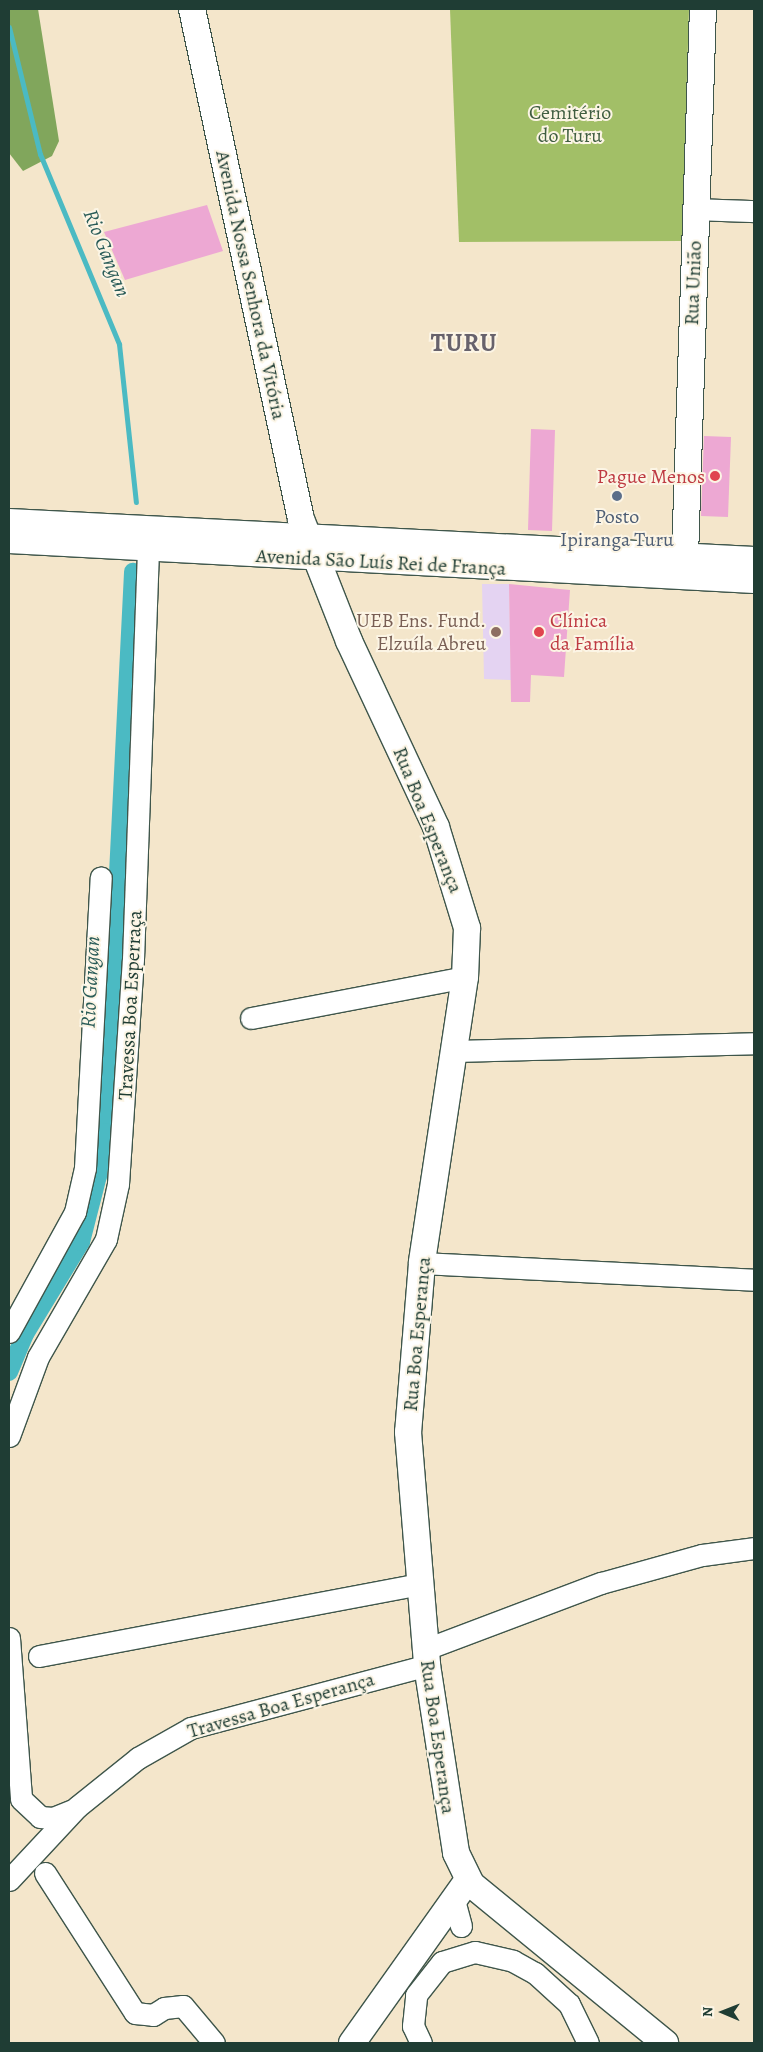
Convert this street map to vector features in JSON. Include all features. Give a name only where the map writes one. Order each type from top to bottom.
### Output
[{"type":"main road","name":"Avenida Nossa Senhora da Vitória","points":[[192,9],[313,549]]},
{"type":"main road","name":"Rua União","points":[[685,556],[702,9]]},
{"type":"main road","name":"Avenida São Luís Rei de França","points":[[9,522],[313,549],[754,580]]},
{"type":"main road","name":"Avenida São Luís Rei de França","points":[[9,540],[148,549],[313,549],[685,556],[754,560]]},
{"type":"main road","name":"Rua Boa Esperança","points":[[313,549],[456,881],[467,928],[465,977],[422,1263],[408,1432],[418,1584],[426,1657],[447,1809],[461,1890],[665,2043]]},
{"type":"main road","points":[[352,2043],[461,1890]]},
{"type":"street","points":[[696,209],[754,211]]},
{"type":"street","name":"Travessa Boa Esperraça","points":[[9,1436],[38,1357],[106,1239],[118,1184],[133,959],[148,549]]},
{"type":"street","points":[[9,1332],[75,1212],[85,1168],[101,877]]},
{"type":"street","points":[[251,1018],[465,977]]},
{"type":"street","points":[[455,1051],[754,1042]]},
{"type":"street","points":[[422,1263],[754,1280]]},
{"type":"street","name":"Travessa Boa Esperança","points":[[9,1880],[78,1807],[138,1758],[191,1728],[426,1657],[601,1583],[702,1555],[754,1548]]},
{"type":"street","points":[[39,1656],[418,1584]]},
{"type":"street","points":[[9,1638],[21,1799],[40,1817],[53,1818],[78,1807]]},
{"type":"street","points":[[45,1874],[136,2013],[153,2015],[164,2008],[183,2006],[214,2043]]},
{"type":"street","points":[[461,1890],[461,1926]]},
{"type":"street","points":[[421,2043],[413,2026],[416,1994],[442,1962],[476,1952],[512,1961],[535,1973],[570,2004],[588,2043]]},
{"type":"shaded area","name":"UEB Ens. Fund. Elzuíla Abreu","points":[[482,584],[509,584],[511,680],[484,679]]},
{"type":"green space","points":[[9,9],[38,9],[59,141],[52,156],[23,171],[9,153]]},
{"type":"green space","name":"Cemitério do Turu","points":[[450,9],[689,9],[682,241],[459,242]]},
{"type":"building","points":[[207,205],[223,251],[125,280],[104,232]]},
{"type":"building","points":[[531,429],[555,430],[552,531],[528,530]]},
{"type":"building","name":"Pague Menos","points":[[704,436],[731,437],[728,517],[701,516]]},
{"type":"building","name":"Clínica da Família","points":[[509,584],[570,590],[564,677],[531,675],[530,702],[511,702]]},
{"type":"waterway","name":"Rio Gangan","points":[[9,27],[40,154],[119,344],[136,502]]},
{"type":"waterway","name":"Rio Gangan","points":[[9,1372],[25,1334],[81,1242],[98,1176],[106,1115],[133,572]]},
{"type":"place","name":"Pague Menos","points":[[715,476]]},
{"type":"place","name":"Posto Ipiranga Turu","points":[[617,496]]},
{"type":"place","name":"UEB Ens. Fund. Elzuíla Abreu","points":[[496,632]]},
{"type":"place","name":"Clínica da Família","points":[[539,632]]},
{"type":"district","name":"TURU","points":[[464,343]]}]
